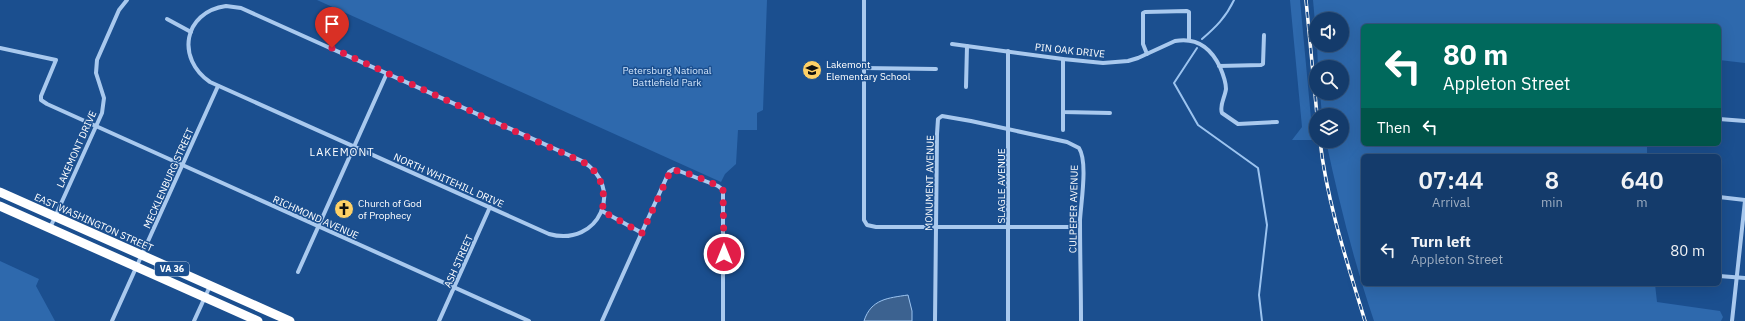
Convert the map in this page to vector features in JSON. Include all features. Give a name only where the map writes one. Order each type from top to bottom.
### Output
[{"type":"highway","name":"EAST WASHINGTON STREET","points":[[0,192],[290,321]]},
{"type":"highway","name":"VA 36","points":[[0,206],[258,321]]},
{"type":"street","name":"LAKEMONT DRIVE","points":[[50,228],[102,113],[104,98],[101,84],[97,75],[97,60],[119,10],[127,0]]},
{"type":"street","points":[[864,0],[864,220],[867,225],[876,227],[1080,227]]},
{"type":"street","points":[[167,19],[191,32],[200,18],[209,11],[220,7],[241,8],[388,73],[587,164],[598,175],[601,181],[604,195],[602,211],[642,233]]},
{"type":"street","points":[[1147,54],[1143,44],[1143,13],[1189,12],[1189,40],[1206,48],[1215,58],[1225,80],[1226,88],[1221,108],[1222,113],[1238,124],[1277,122]]},
{"type":"street","name":"NORTH WHITEHILL DRIVE","points":[[191,32],[188,50],[194,65],[203,77],[218,86],[549,234],[564,236],[579,234],[586,231],[602,211]]},
{"type":"street","points":[[1219,66],[1261,65],[1265,62],[1264,35]]},
{"type":"street","name":"PIN OAK DRIVE","points":[[952,44],[1063,59],[1117,62],[1128,61],[1175,41],[1189,40]]},
{"type":"street","points":[[966,88],[967,46]]},
{"type":"street","name":"RICHMOND AVENUE","points":[[0,48],[55,59],[56,62],[41,96],[41,100],[47,104],[529,321]]},
{"type":"street","name":"SLAGLE AVENUE","points":[[1008,51],[1008,321]]},
{"type":"street","points":[[1063,59],[1063,130]]},
{"type":"street","points":[[863,68],[936,70]]},
{"type":"street","points":[[298,272],[320,227],[354,147],[388,73]]},
{"type":"street","name":"MECKLENBURG STREET","points":[[112,321],[218,86]]},
{"type":"street","points":[[1063,112],[1110,113]]},
{"type":"street","name":"MONUMENT AVENUE","points":[[935,321],[937,134],[939,117],[950,117],[1009,129]]},
{"type":"street","points":[[1721,119],[1745,121]]},
{"type":"street","name":"CULPEPER AVENUE","points":[[1009,129],[1067,142],[1079,148],[1082,155],[1083,170],[1080,227],[1081,321]]},
{"type":"street","points":[[602,321],[671,170],[683,172],[718,186],[723,190],[723,321]]},
{"type":"street","points":[[1721,197],[1745,200],[1732,321]]},
{"type":"street","name":"ASH STREET","points":[[439,321],[490,207]]},
{"type":"street","points":[[1721,276],[1745,278]]},
{"type":"street","points":[[194,321],[210,286]]},
{"type":"green space","name":"Petersburg National Battlefield Park","points":[[317,0],[767,0],[763,110],[757,113],[757,130],[738,130],[736,164],[725,174],[721,182]]},
{"type":"green space","points":[[1290,0],[1300,0],[1310,108],[1309,140],[1292,140],[1302,127]]},
{"type":"green space","points":[[1313,0],[1745,0],[1745,63],[1721,60],[1721,24],[1361,24],[1361,146],[1647,146],[1647,154],[1361,154],[1361,280],[1347,232],[1328,148],[1349,148],[1349,108],[1321,108],[1321,100],[1349,100],[1349,60],[1318,60],[1317,52],[1349,52],[1349,12],[1314,12]]},
{"type":"green space","points":[[0,261],[39,279],[36,286],[55,321],[0,321]]},
{"type":"green space","points":[[1363,286],[1655,286],[1657,302],[1720,311],[1723,317],[1721,321],[1374,321]]},
{"type":"shaded area","points":[[908,295],[912,311],[912,321],[864,321],[871,308],[881,301]]},
{"type":"waterway","points":[[1202,39],[1228,12],[1234,0]]},
{"type":"waterway","points":[[1197,48],[1174,83],[1198,125],[1258,168],[1267,225],[1259,295],[1262,321]]},
{"type":"railway","points":[[1306,0],[1316,108]]},
{"type":"railway","points":[[1321,148],[1327,187],[1365,321]]},
{"type":"place","name":"Lakemont Elementary School","points":[[812,70]]},
{"type":"place","name":"Church of God of Prophecy","points":[[344,209]]},
{"type":"district","name":"LAKEMONT","points":[[342,152]]},
{"type":"route","points":[[332,48],[582,161],[593,169],[601,181],[604,195],[602,211],[642,233],[671,170],[674,169],[683,172],[718,186],[723,190],[724,254]]}]
